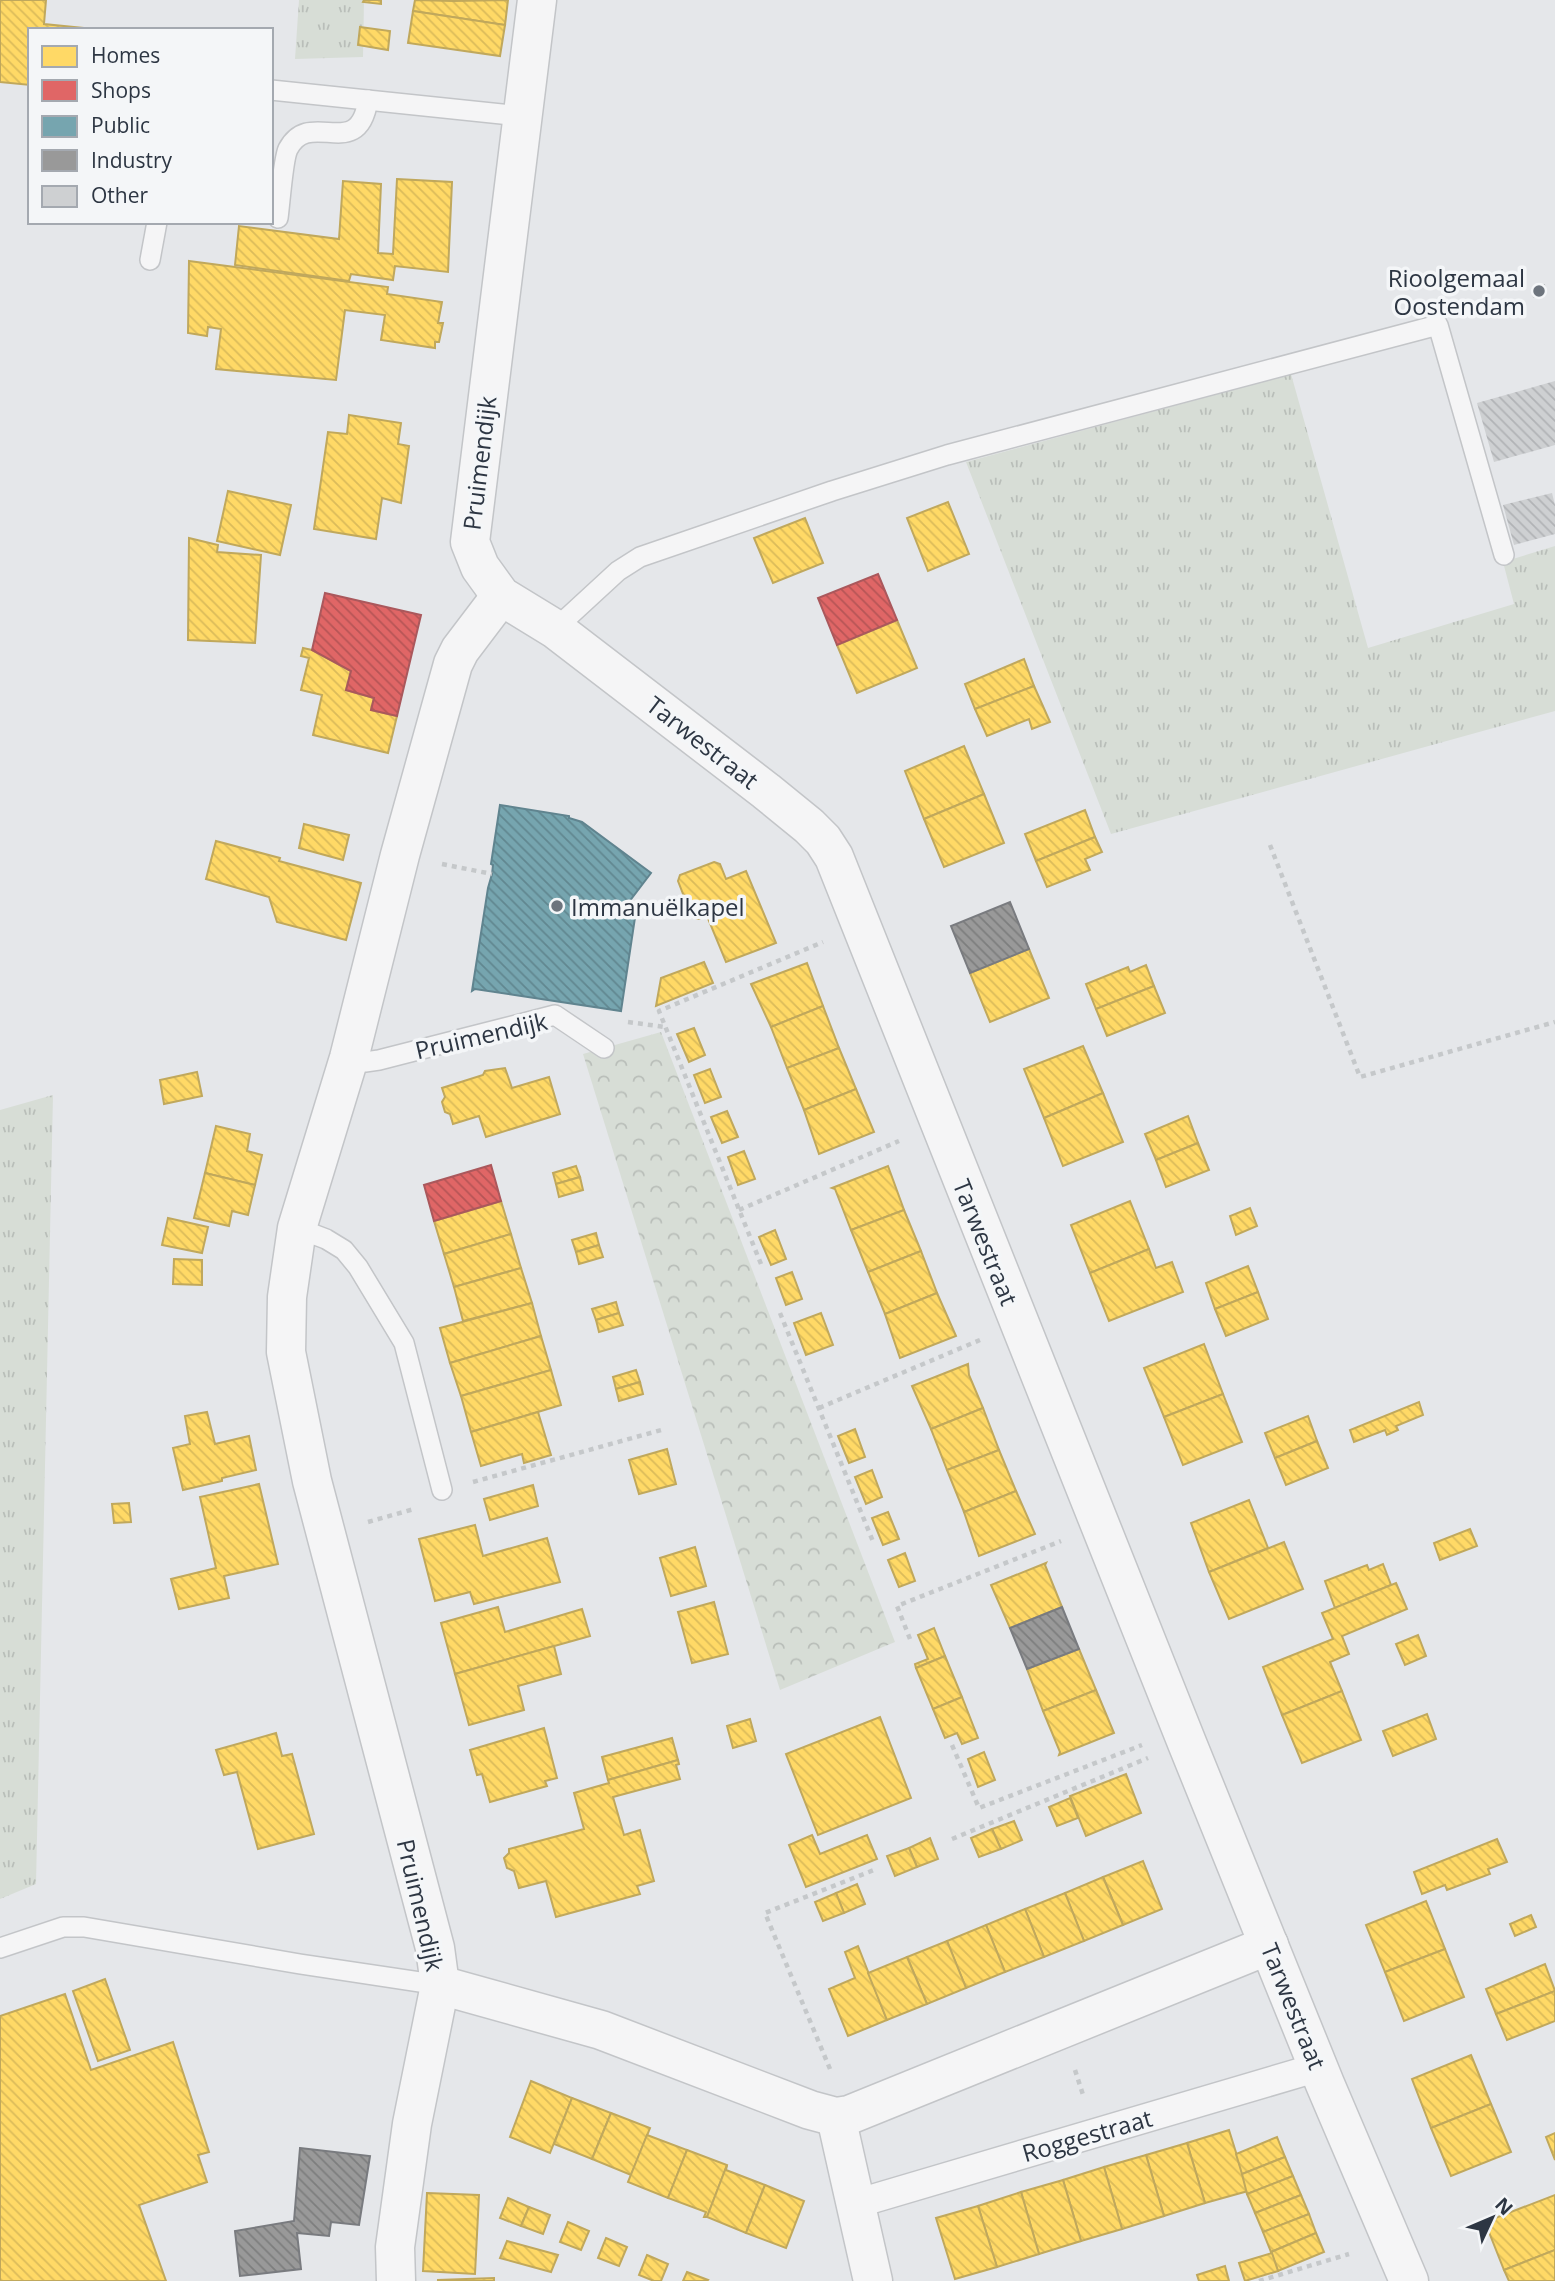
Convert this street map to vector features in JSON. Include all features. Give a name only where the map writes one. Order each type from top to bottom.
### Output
[{"type":"street","name":"Pruimendijk","points":[[396,2281],[395,2247],[412,2124],[440,1985],[435,1948],[312,1481],[286,1352],[287,1297],[297,1228],[349,1058],[400,855],[453,664],[460,650],[501,597],[480,567],[470,542],[537,0]]},
{"type":"street","name":"Tarwestraat","points":[[501,597],[555,629],[809,826],[834,857],[1184,1736],[1409,2281]]},
{"type":"street","points":[[440,1985],[601,2030],[785,2101],[843,2116],[1269,1945]]},
{"type":"street","name":"Roggestraat","points":[[855,2203],[1319,2067]]},
{"type":"street","points":[[843,2116],[855,2203],[873,2281]]},
{"type":"lane","points":[[273,90],[521,116]]},
{"type":"lane","points":[[278,218],[288,149],[300,134],[320,131],[344,133],[356,129],[366,117],[368,100]]},
{"type":"lane","points":[[150,260],[157,224]]},
{"type":"lane","points":[[555,629],[618,571],[640,558],[820,495],[947,455],[1438,325],[1504,555]]},
{"type":"lane","name":"Pruimendijk","points":[[349,1058],[365,1062],[379,1060],[555,1015],[604,1048]]},
{"type":"lane","points":[[297,1228],[344,1250],[404,1343],[442,1490]]},
{"type":"lane","points":[[0,1948],[63,1927],[84,1927],[440,1985]]},
{"type":"path","points":[[1270,845],[1360,1077],[1555,1022]]},
{"type":"path","points":[[761,1264],[659,1011],[861,926]]},
{"type":"path","points":[[739,1210],[939,1124]]},
{"type":"path","points":[[780,1313],[874,1544]]},
{"type":"path","name":"Tarwestraat","points":[[820,1408],[1019,1324]]},
{"type":"path","points":[[327,1534],[429,1505],[442,1490],[665,1429]]},
{"type":"path","points":[[910,1639],[897,1606],[1100,1526]]},
{"type":"path","points":[[952,1745],[979,1808],[1184,1736]]},
{"type":"path","points":[[951,1839],[1184,1736]]},
{"type":"path","points":[[843,2116],[765,1913],[874,1870]]},
{"type":"path","points":[[1062,2029],[1095,2132]]},
{"type":"path","points":[[1259,2281],[1392,2241]]},
{"type":"green space","points":[[299,0],[364,0],[363,57],[295,59]]},
{"type":"green space","points":[[1291,374],[1368,648],[1514,604],[1503,562],[1555,546],[1555,711],[1111,834],[966,462]]},
{"type":"green space","points":[[661,1032],[895,1642],[780,1690],[583,1054]]},
{"type":"green space","points":[[53,1095],[36,1884],[0,1899],[0,1110]]},
{"type":"building: Homes","points":[[0,0],[46,0],[44,24],[84,28],[28,28],[28,85],[0,82]]},
{"type":"building: Homes","points":[[381,0],[381,4],[363,2]]},
{"type":"building: Homes","points":[[415,0],[508,0],[505,25],[413,11]]},
{"type":"building: Homes","points":[[413,11],[505,25],[500,56],[408,43]]},
{"type":"building: Homes","points":[[360,27],[390,31],[388,50],[358,45]]},
{"type":"building: Homes","points":[[397,179],[452,182],[448,272],[395,266],[393,280],[351,274],[349,281],[235,265],[239,226],[339,239],[343,181],[381,184],[378,253],[393,254]]},
{"type":"building: Homes","points":[[189,261],[388,287],[387,294],[442,302],[438,323],[443,323],[439,342],[435,342],[435,348],[381,340],[385,315],[345,310],[336,380],[216,369],[221,329],[208,327],[207,336],[188,333]]},
{"type":"building: Homes","points":[[349,415],[401,423],[398,444],[409,446],[401,503],[382,498],[376,539],[314,529],[328,432],[347,434]]},
{"type":"building: Homes","points":[[228,491],[291,505],[280,555],[217,541]]},
{"type":"building: Homes","points":[[948,502],[969,554],[928,571],[907,518]]},
{"type":"building: Homes","points":[[805,518],[823,563],[773,583],[754,538]]},
{"type":"building: Homes","points":[[189,538],[218,545],[217,552],[261,555],[255,643],[188,640]]},
{"type":"building: Homes","points":[[897,620],[917,668],[857,693],[837,645]]},
{"type":"building: Homes","points":[[303,648],[351,671],[346,690],[374,698],[371,710],[397,716],[388,753],[313,735],[322,695],[301,690],[309,658],[301,656]]},
{"type":"building: Homes","points":[[1024,659],[1034,686],[975,709],[965,684]]},
{"type":"building: Homes","points":[[1034,686],[1050,722],[1032,729],[1029,719],[987,736],[975,709]]},
{"type":"building: Homes","points":[[964,746],[984,794],[924,819],[905,771]]},
{"type":"building: Homes","points":[[984,794],[1004,843],[944,867],[924,819]]},
{"type":"building: Homes","points":[[1085,810],[1095,837],[1036,861],[1025,834]]},
{"type":"building: Homes","points":[[304,824],[349,835],[343,860],[299,848]]},
{"type":"building: Homes","points":[[1095,837],[1102,852],[1085,859],[1090,870],[1047,887],[1036,861]]},
{"type":"building: Homes","points":[[216,841],[361,883],[346,940],[277,922],[269,897],[206,879]]},
{"type":"building: Homes","points":[[714,862],[720,864],[726,879],[746,871],[776,943],[726,962],[707,916],[698,919],[692,917],[678,881],[680,875]]},
{"type":"building: Homes","points":[[1029,949],[1049,998],[990,1022],[970,973]]},
{"type":"building: Homes","points":[[704,962],[713,983],[656,1006],[661,978]]},
{"type":"building: Homes","points":[[807,963],[823,1006],[771,1027],[751,984]]},
{"type":"building: Homes","points":[[1146,965],[1154,986],[1096,1009],[1086,984],[1128,967],[1130,972]]},
{"type":"building: Homes","points":[[1154,986],[1165,1013],[1107,1036],[1096,1009]]},
{"type":"building: Homes","points":[[823,1006],[839,1048],[787,1068],[771,1027]]},
{"type":"building: Homes","points":[[694,1028],[705,1055],[689,1062],[677,1034]]},
{"type":"building: Homes","points":[[1083,1046],[1103,1093],[1044,1118],[1024,1069]]},
{"type":"building: Homes","points":[[839,1048],[856,1089],[804,1110],[787,1068]]},
{"type":"building: Homes","points":[[505,1068],[512,1088],[549,1077],[560,1114],[486,1137],[479,1116],[453,1124],[450,1114],[445,1112],[442,1088],[483,1075],[485,1071]]},
{"type":"building: Homes","points":[[710,1069],[721,1097],[705,1103],[694,1075]]},
{"type":"building: Homes","points":[[197,1072],[202,1096],[164,1104],[160,1080]]},
{"type":"building: Homes","points":[[856,1089],[874,1132],[819,1154],[804,1110]]},
{"type":"building: Homes","points":[[1103,1093],[1123,1142],[1063,1166],[1044,1118]]},
{"type":"building: Homes","points":[[727,1111],[738,1137],[722,1143],[711,1117]]},
{"type":"building: Homes","points":[[1188,1116],[1198,1143],[1156,1160],[1145,1134]]},
{"type":"building: Homes","points":[[216,1126],[250,1134],[247,1151],[262,1155],[255,1185],[205,1173]]},
{"type":"building: Homes","points":[[1198,1143],[1209,1170],[1166,1187],[1156,1160]]},
{"type":"building: Homes","points":[[744,1151],[755,1179],[738,1185],[728,1157]]},
{"type":"building: Homes","points":[[576,1166],[580,1177],[556,1184],[553,1173]]},
{"type":"building: Homes","points":[[888,1166],[904,1210],[851,1230],[835,1189],[832,1188]]},
{"type":"building: Homes","points":[[205,1173],[255,1185],[248,1215],[232,1211],[229,1226],[194,1218]]},
{"type":"building: Homes","points":[[580,1177],[583,1190],[559,1197],[556,1184]]},
{"type":"building: Homes","points":[[501,1201],[511,1234],[444,1254],[434,1221]]},
{"type":"building: Homes","points":[[1130,1201],[1149,1249],[1090,1273],[1071,1225]]},
{"type":"building: Homes","points":[[1250,1208],[1257,1226],[1236,1235],[1230,1216]]},
{"type":"building: Homes","points":[[904,1210],[921,1251],[868,1272],[851,1230]]},
{"type":"building: Homes","points":[[168,1218],[208,1227],[202,1253],[162,1245]]},
{"type":"building: Homes","points":[[775,1230],[786,1259],[771,1265],[759,1237]]},
{"type":"building: Homes","points":[[596,1233],[599,1245],[576,1252],[572,1240]]},
{"type":"building: Homes","points":[[511,1234],[521,1268],[454,1287],[444,1254]]},
{"type":"building: Homes","points":[[599,1245],[603,1257],[579,1264],[576,1252]]},
{"type":"building: Homes","points":[[1149,1249],[1156,1268],[1172,1262],[1183,1292],[1109,1321],[1090,1273]]},
{"type":"building: Homes","points":[[921,1251],[937,1293],[885,1314],[868,1272]]},
{"type":"building: Homes","points":[[174,1259],[202,1260],[202,1285],[173,1284]]},
{"type":"building: Homes","points":[[1248,1266],[1258,1292],[1215,1309],[1206,1283]]},
{"type":"building: Homes","points":[[521,1268],[532,1303],[463,1321],[454,1287]]},
{"type":"building: Homes","points":[[792,1272],[802,1299],[786,1305],[776,1278]]},
{"type":"building: Homes","points":[[1258,1292],[1268,1319],[1226,1336],[1215,1309]]},
{"type":"building: Homes","points":[[937,1293],[956,1336],[900,1358],[885,1314]]},
{"type":"building: Homes","points":[[616,1302],[619,1313],[596,1320],[592,1309]]},
{"type":"building: Homes","points":[[532,1303],[541,1336],[450,1363],[440,1328]]},
{"type":"building: Homes","points":[[619,1313],[623,1325],[599,1332],[596,1320]]},
{"type":"building: Homes","points":[[821,1313],[833,1345],[806,1355],[794,1323]]},
{"type":"building: Homes","points":[[541,1336],[551,1370],[461,1396],[450,1363]]},
{"type":"building: Homes","points":[[1204,1344],[1223,1394],[1164,1417],[1144,1368]]},
{"type":"building: Homes","points":[[968,1364],[969,1375],[983,1408],[931,1429],[912,1386]]},
{"type":"building: Homes","points":[[551,1370],[561,1405],[471,1432],[461,1396]]},
{"type":"building: Homes","points":[[636,1370],[640,1382],[616,1389],[613,1377]]},
{"type":"building: Homes","points":[[640,1382],[643,1394],[619,1401],[616,1389]]},
{"type":"building: Homes","points":[[1223,1394],[1242,1442],[1183,1465],[1164,1417]]},
{"type":"building: Homes","points":[[1419,1402],[1423,1415],[1396,1426],[1398,1430],[1387,1435],[1385,1430],[1354,1442],[1350,1430]]},
{"type":"building: Homes","points":[[983,1408],[999,1450],[947,1470],[931,1429]]},
{"type":"building: Homes","points":[[207,1412],[215,1444],[249,1436],[256,1470],[183,1490],[173,1448],[190,1444],[185,1416]]},
{"type":"building: Homes","points":[[538,1412],[551,1455],[524,1463],[522,1454],[481,1466],[471,1432]]},
{"type":"building: Homes","points":[[1308,1416],[1317,1441],[1275,1458],[1265,1433]]},
{"type":"building: Homes","points":[[855,1429],[865,1457],[849,1463],[838,1436]]},
{"type":"building: Homes","points":[[1317,1441],[1328,1468],[1286,1485],[1275,1458]]},
{"type":"building: Homes","points":[[667,1449],[676,1484],[639,1494],[629,1460]]},
{"type":"building: Homes","points":[[999,1450],[1016,1491],[964,1512],[947,1470]]},
{"type":"building: Homes","points":[[872,1470],[882,1497],[866,1504],[855,1477]]},
{"type":"building: Homes","points":[[259,1484],[278,1564],[224,1576],[229,1598],[179,1609],[171,1579],[216,1568],[200,1497]]},
{"type":"building: Homes","points":[[533,1485],[538,1506],[490,1520],[484,1499]]},
{"type":"building: Homes","points":[[1016,1491],[1035,1534],[979,1556],[964,1512]]},
{"type":"building: Homes","points":[[1249,1500],[1268,1548],[1209,1572],[1191,1523]]},
{"type":"building: Homes","points":[[129,1503],[131,1522],[114,1523],[112,1504]]},
{"type":"building: Homes","points":[[888,1512],[899,1539],[883,1545],[872,1518]]},
{"type":"building: Homes","points":[[475,1525],[483,1556],[547,1538],[560,1582],[474,1604],[470,1592],[435,1601],[419,1539]]},
{"type":"building: Homes","points":[[1470,1529],[1477,1546],[1440,1560],[1434,1543]]},
{"type":"building: Homes","points":[[1284,1542],[1303,1589],[1229,1619],[1209,1572]]},
{"type":"building: Homes","points":[[695,1547],[706,1586],[671,1596],[660,1558]]},
{"type":"building: Homes","points":[[905,1553],[915,1581],[899,1587],[888,1560]]},
{"type":"building: Homes","points":[[1046,1563],[1062,1607],[1010,1628],[991,1585]]},
{"type":"building: Homes","points":[[1383,1564],[1391,1585],[1335,1608],[1325,1581],[1367,1565],[1369,1570]]},
{"type":"building: Homes","points":[[1396,1583],[1407,1609],[1342,1636],[1349,1654],[1330,1662],[1342,1691],[1282,1715],[1263,1667],[1333,1639],[1322,1613]]},
{"type":"building: Homes","points":[[714,1602],[728,1654],[692,1663],[678,1612]]},
{"type":"building: Homes","points":[[498,1607],[505,1632],[582,1609],[590,1636],[455,1674],[441,1623]]},
{"type":"building: Homes","points":[[934,1628],[945,1656],[916,1668],[915,1664],[928,1659],[918,1635]]},
{"type":"building: Homes","points":[[1418,1635],[1426,1656],[1405,1665],[1396,1644]]},
{"type":"building: Homes","points":[[554,1646],[561,1674],[518,1686],[524,1710],[469,1725],[455,1674]]},
{"type":"building: Homes","points":[[1079,1649],[1096,1690],[1043,1711],[1027,1669]]},
{"type":"building: Homes","points":[[945,1656],[962,1697],[933,1709],[916,1668]]},
{"type":"building: Homes","points":[[1096,1690],[1114,1733],[1059,1755],[1043,1711]]},
{"type":"building: Homes","points":[[1342,1691],[1361,1740],[1302,1763],[1282,1715]]},
{"type":"building: Homes","points":[[962,1697],[978,1738],[962,1744],[957,1733],[945,1738],[933,1709]]},
{"type":"building: Homes","points":[[1427,1714],[1436,1739],[1393,1756],[1383,1731]]},
{"type":"building: Homes","points":[[880,1717],[911,1798],[818,1835],[786,1754]]},
{"type":"building: Homes","points":[[750,1719],[756,1741],[733,1748],[727,1726]]},
{"type":"building: Homes","points":[[544,1728],[557,1778],[545,1781],[547,1786],[490,1802],[482,1774],[477,1775],[470,1750]]},
{"type":"building: Homes","points":[[276,1733],[282,1756],[292,1754],[314,1834],[258,1849],[237,1772],[224,1775],[216,1750]]},
{"type":"building: Homes","points":[[672,1738],[678,1760],[608,1780],[602,1757]]},
{"type":"building: Homes","points":[[984,1752],[995,1780],[978,1787],[968,1759]]},
{"type":"building: Homes","points":[[678,1760],[679,1764],[676,1765],[680,1779],[613,1797],[624,1835],[640,1830],[654,1881],[637,1886],[640,1894],[556,1917],[546,1881],[519,1888],[514,1871],[507,1868],[504,1858],[509,1849],[584,1829],[574,1793],[609,1783],[608,1780]]},
{"type":"building: Homes","points":[[1126,1774],[1141,1813],[1086,1836],[1070,1796]]},
{"type":"building: Homes","points":[[1070,1798],[1078,1818],[1057,1826],[1049,1807]]},
{"type":"building: Homes","points":[[1014,1821],[1022,1840],[1001,1849],[992,1829]]},
{"type":"building: Homes","points":[[992,1829],[1001,1849],[979,1857],[971,1838]]},
{"type":"building: Homes","points":[[812,1835],[820,1854],[867,1835],[877,1859],[806,1887],[789,1845]]},
{"type":"building: Homes","points":[[930,1838],[938,1859],[917,1867],[909,1848]]},
{"type":"building: Homes","points":[[1497,1839],[1507,1862],[1488,1869],[1490,1874],[1447,1890],[1445,1885],[1422,1894],[1414,1872]]},
{"type":"building: Homes","points":[[909,1848],[917,1867],[895,1876],[887,1856]]},
{"type":"building: Homes","points":[[1143,1861],[1162,1909],[1123,1925],[1103,1877]]},
{"type":"building: Homes","points":[[1103,1877],[1123,1925],[1084,1941],[1065,1893]]},
{"type":"building: Homes","points":[[857,1884],[865,1904],[844,1913],[836,1893]]},
{"type":"building: Homes","points":[[836,1893],[844,1913],[823,1921],[815,1902]]},
{"type":"building: Homes","points":[[1065,1893],[1084,1941],[1044,1957],[1025,1909]]},
{"type":"building: Homes","points":[[1426,1901],[1445,1949],[1385,1972],[1366,1925]]},
{"type":"building: Homes","points":[[1025,1909],[1044,1957],[1005,1972],[986,1925]]},
{"type":"building: Homes","points":[[1531,1915],[1536,1927],[1515,1936],[1510,1924]]},
{"type":"building: Homes","points":[[986,1925],[1005,1972],[966,1988],[947,1941]]},
{"type":"building: Homes","points":[[947,1941],[966,1988],[927,2004],[907,1957]]},
{"type":"building: Homes","points":[[858,1946],[887,2020],[848,2036],[829,1989],[855,1978],[845,1952]]},
{"type":"building: Homes","points":[[1445,1949],[1464,1997],[1404,2021],[1385,1972]]},
{"type":"building: Homes","points":[[907,1957],[927,2004],[887,2020],[868,1973]]},
{"type":"building: Homes","points":[[1545,1964],[1555,1991],[1496,2014],[1486,1989]]},
{"type":"building: Homes","points":[[105,1979],[130,2050],[98,2061],[73,1991]]},
{"type":"building: Homes","points":[[1555,1991],[1555,2021],[1507,2040],[1496,2014]]},
{"type":"building: Homes","points":[[65,1994],[91,2070],[173,2042],[209,2152],[198,2155],[207,2182],[139,2205],[166,2281],[0,2281],[0,2016]]},
{"type":"building: Homes","points":[[1471,2055],[1491,2104],[1431,2128],[1412,2079]]},
{"type":"building: Homes","points":[[531,2081],[572,2098],[550,2153],[510,2137]]},
{"type":"building: Homes","points":[[572,2098],[611,2113],[592,2159],[554,2144]]},
{"type":"building: Homes","points":[[1491,2104],[1511,2152],[1451,2176],[1431,2128]]},
{"type":"building: Homes","points":[[611,2113],[650,2128],[631,2175],[592,2159]]},
{"type":"building: Homes","points":[[1229,2130],[1248,2191],[1205,2203],[1187,2143]]},
{"type":"building: Homes","points":[[1555,2133],[1555,2160],[1546,2137]]},
{"type":"building: Homes","points":[[647,2135],[687,2150],[668,2198],[628,2182]]},
{"type":"building: Homes","points":[[1277,2137],[1285,2157],[1242,2174],[1236,2154]]},
{"type":"building: Homes","points":[[1187,2143],[1205,2203],[1164,2216],[1146,2155]]},
{"type":"building: Homes","points":[[687,2150],[727,2165],[707,2217],[704,2217],[706,2212],[668,2198]]},
{"type":"building: Homes","points":[[1146,2155],[1164,2216],[1122,2229],[1104,2167]]},
{"type":"building: Homes","points":[[1285,2157],[1293,2176],[1247,2194],[1242,2174]]},
{"type":"building: Homes","points":[[727,2165],[726,2170],[765,2185],[746,2233],[707,2217]]},
{"type":"building: Homes","points":[[1104,2167],[1122,2229],[1081,2241],[1063,2180]]},
{"type":"building: Homes","points":[[1293,2176],[1301,2195],[1255,2213],[1247,2194]]},
{"type":"building: Homes","points":[[1063,2180],[1081,2241],[1039,2254],[1021,2192]]},
{"type":"building: Homes","points":[[765,2185],[804,2201],[786,2248],[746,2233]]},
{"type":"building: Homes","points":[[1021,2192],[1039,2254],[997,2267],[978,2206]]},
{"type":"building: Homes","points":[[427,2193],[479,2195],[475,2274],[423,2271]]},
{"type":"building: Homes","points":[[1301,2195],[1309,2214],[1263,2232],[1255,2213]]},
{"type":"building: Homes","points":[[1555,2195],[1555,2250],[1504,2270],[1485,2222]]},
{"type":"building: Homes","points":[[508,2198],[529,2207],[521,2226],[500,2218]]},
{"type":"building: Homes","points":[[978,2206],[997,2267],[955,2279],[936,2218]]},
{"type":"building: Homes","points":[[529,2207],[550,2215],[543,2234],[521,2226]]},
{"type":"building: Homes","points":[[1309,2214],[1316,2233],[1271,2252],[1263,2232]]},
{"type":"building: Homes","points":[[568,2222],[589,2231],[581,2250],[560,2242]]},
{"type":"building: Homes","points":[[1316,2233],[1324,2252],[1278,2271],[1271,2252]]},
{"type":"building: Homes","points":[[606,2238],[627,2247],[619,2266],[598,2258]]},
{"type":"building: Homes","points":[[507,2241],[558,2255],[551,2272],[500,2258]]},
{"type":"building: Homes","points":[[1555,2250],[1555,2281],[1509,2281],[1504,2270]]},
{"type":"building: Homes","points":[[1272,2253],[1278,2271],[1245,2281],[1239,2263]]},
{"type":"building: Homes","points":[[647,2255],[668,2264],[661,2281],[639,2275]]},
{"type":"building: Homes","points":[[1225,2266],[1229,2281],[1199,2281],[1197,2275]]},
{"type":"building: Homes","points":[[687,2272],[708,2280],[683,2281]]},
{"type":"building: Homes","points":[[494,2278],[494,2281],[437,2280]]},
{"type":"building: Shops","points":[[878,574],[897,620],[837,645],[818,598]]},
{"type":"building: Shops","points":[[325,593],[421,615],[397,716],[371,710],[374,698],[346,690],[351,671],[312,650]]},
{"type":"building: Shops","points":[[491,1165],[501,1201],[434,1221],[424,1185]]},
{"type":"building: Public","name":"Immanuëlkapel","points":[[500,805],[569,816],[582,822],[651,873],[629,902],[627,910],[636,911],[621,1011],[475,989],[472,991],[492,874],[491,864]]},
{"type":"building: Industry","points":[[1010,902],[1029,949],[970,973],[951,926]]},
{"type":"building: Industry","points":[[1062,1607],[1079,1649],[1027,1669],[1010,1628]]},
{"type":"building: Industry","points":[[300,2148],[370,2156],[359,2225],[331,2222],[329,2236],[297,2233],[301,2269],[240,2276],[235,2231],[294,2221]]},
{"type":"building: Other","name":"Rioolgemaal Oostendam","points":[[1545,284],[1546,295],[1533,298],[1531,288]]},
{"type":"building: Other","points":[[1555,381],[1555,445],[1494,462],[1477,403]]},
{"type":"building: Other","points":[[1552,493],[1555,505],[1555,534],[1514,545],[1503,505]]},
{"type":"place","name":"Rioolgemaal Oostendam","points":[[1539,291]]},
{"type":"place","name":"Immanuëlkapel","points":[[557,906]]}]
